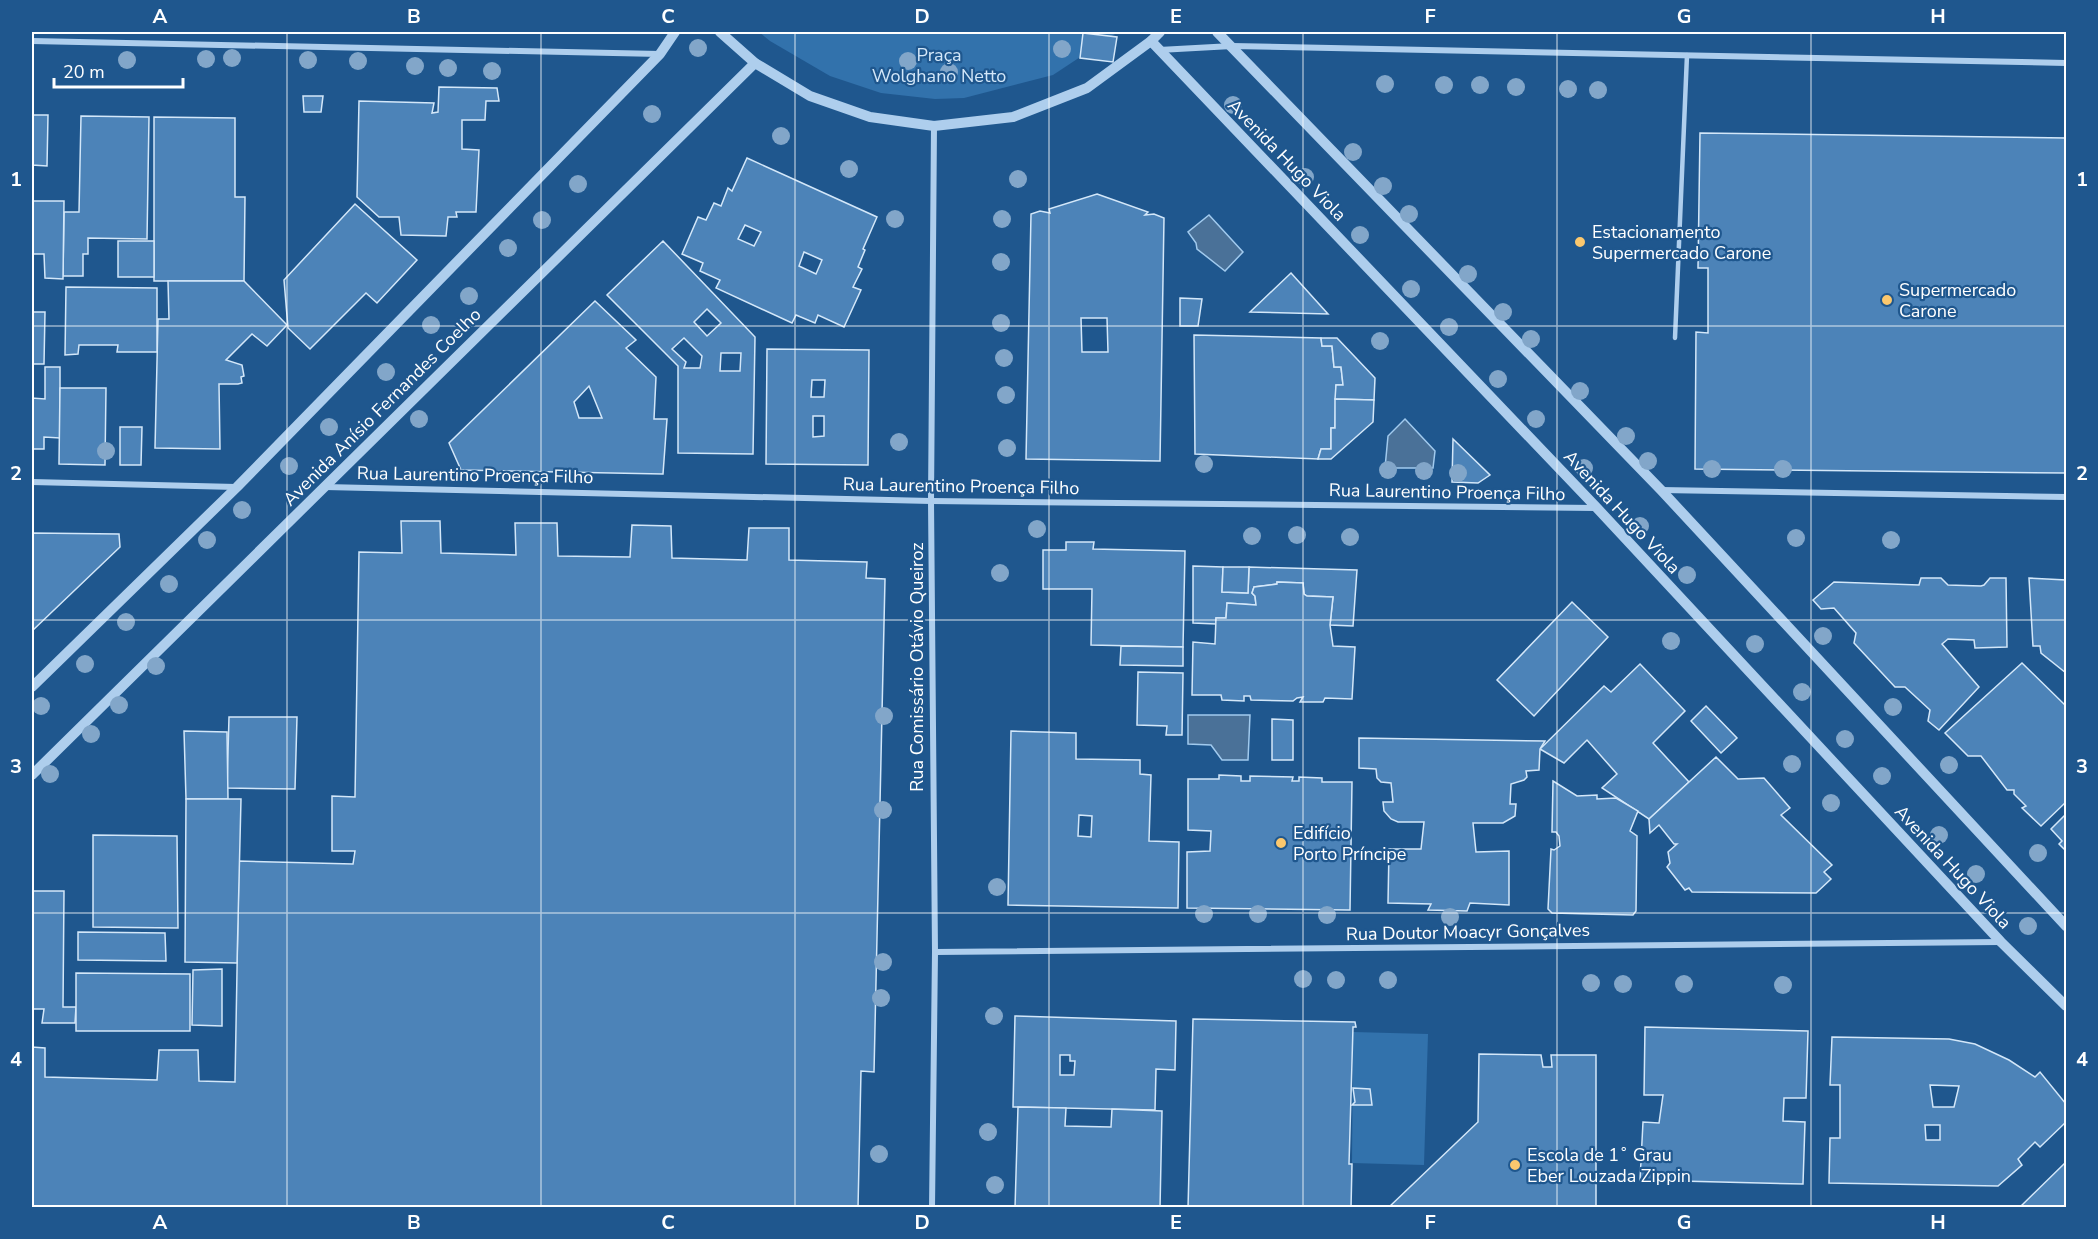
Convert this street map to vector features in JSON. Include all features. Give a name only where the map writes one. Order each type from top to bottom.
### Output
[{"type":"street","points":[[32,687],[237,487],[660,54],[675,32]]},
{"type":"street","points":[[720,32],[755,63],[810,96],[870,117],[934,126],[1013,117],[1087,88],[1155,46],[2067,63]]},
{"type":"street","points":[[1155,46],[1160,32]]},
{"type":"street","points":[[1216,32],[1661,490],[2067,926]]},
{"type":"street","points":[[32,41],[660,54]]},
{"type":"street","name":"Avenida Hugo Viola","points":[[1155,46],[1597,508],[2001,942],[2067,1006]]},
{"type":"street","name":"Avenida Anísio Fernandes Coelho","points":[[32,775],[755,63]]},
{"type":"street","name":"Rua Comissário Otávio Queiroz","points":[[932,1208],[935,952],[931,501],[934,126]]},
{"type":"street","points":[[32,482],[237,487]]},
{"type":"street","name":"Rua Laurentino Proença Filho","points":[[324,487],[931,501],[1597,508]]},
{"type":"street","points":[[1661,490],[2067,497]]},
{"type":"street","name":"Rua Doutor Moacyr Gonçalves","points":[[935,952],[2001,942]]},
{"type":"lane","points":[[1675,338],[1687,55]]},
{"type":"green space","name":"Praça Wolghano Netto","points":[[759,32],[1118,32],[1053,75],[964,98],[935,99],[881,93],[830,76],[770,41]]},
{"type":"green space","points":[[1353,1032],[1428,1034],[1424,1165],[1352,1163]]},
{"type":"shaded area","points":[[1209,215],[1243,252],[1225,271],[1197,249],[1196,243],[1188,232]]},
{"type":"shaded area","points":[[1405,419],[1435,451],[1433,468],[1385,468],[1388,436]]},
{"type":"shaded area","points":[[1188,715],[1250,715],[1248,760],[1222,760],[1211,745],[1188,744]]},
{"type":"building","points":[[1083,33],[1117,37],[1113,62],[1080,58]]},
{"type":"building","points":[[439,87],[497,88],[499,101],[486,101],[485,120],[462,120],[462,149],[479,150],[476,212],[456,212],[457,217],[448,217],[446,236],[401,235],[399,217],[379,217],[357,197],[359,101],[434,103],[432,113],[438,112]]},
{"type":"building","points":[[303,96],[323,96],[321,112],[304,112]]},
{"type":"building","points":[[32,115],[48,115],[47,166],[32,165]]},
{"type":"building","points":[[81,116],[149,117],[147,239],[88,238],[88,254],[83,254],[83,276],[63,276],[64,212],[79,212]]},
{"type":"building","points":[[154,117],[235,118],[235,197],[245,197],[244,281],[154,281]]},
{"type":"building","name":"Supermercado Carone","points":[[1700,133],[2066,138],[2066,473],[1695,469],[1696,332],[1708,333],[1708,268],[1698,268]]},
{"type":"building","points":[[747,158],[877,217],[863,249],[865,250],[858,267],[862,269],[853,287],[861,290],[844,327],[818,315],[815,323],[796,315],[792,323],[716,288],[720,280],[700,271],[703,263],[682,254],[698,217],[706,220],[714,203],[721,206],[728,188],[732,191]],"holes":[[[745,225],[761,232],[754,246],[738,239]],[[804,252],[822,260],[816,274],[799,266]]]},
{"type":"building","points":[[1097,194],[1148,212],[1145,215],[1154,214],[1164,218],[1160,461],[1026,459],[1031,214],[1040,211],[1050,213],[1049,209]],"holes":[[[1081,318],[1107,318],[1108,352],[1082,352]]]},
{"type":"building","points":[[32,201],[64,201],[63,279],[45,278],[44,254],[32,254]]},
{"type":"building","points":[[355,204],[417,260],[377,303],[366,293],[310,349],[288,328],[284,280]]},
{"type":"building","points":[[118,241],[154,241],[154,277],[118,277]]},
{"type":"building","points":[[663,241],[755,337],[753,454],[678,453],[678,366],[607,295]],"holes":[[[707,309],[721,323],[707,336],[694,322]],[[684,338],[702,356],[700,368],[684,368],[686,362],[672,349]],[[721,353],[741,353],[740,371],[720,371]]]},
{"type":"building","points":[[1291,273],[1328,314],[1250,312]]},
{"type":"building","points":[[168,281],[244,281],[287,325],[267,346],[252,334],[226,360],[242,365],[244,376],[241,377],[242,383],[219,384],[220,449],[155,448],[158,319],[169,319]]},
{"type":"building","points":[[66,287],[157,288],[157,352],[117,352],[118,345],[79,345],[78,354],[65,355]]},
{"type":"building","points":[[1180,298],[1202,299],[1198,326],[1180,326]]},
{"type":"building","points":[[595,301],[636,340],[626,348],[656,377],[654,419],[667,419],[663,474],[461,470],[449,443]],"holes":[[[589,386],[602,418],[579,418],[574,402]]]},
{"type":"building","points":[[32,312],[45,312],[44,364],[32,364]]},
{"type":"building","points":[[1194,335],[1321,338],[1322,346],[1332,346],[1334,367],[1341,367],[1343,385],[1336,385],[1335,428],[1331,428],[1331,449],[1321,449],[1318,459],[1195,454]]},
{"type":"building","points":[[1321,338],[1337,338],[1375,378],[1374,400],[1335,399],[1336,385],[1343,385],[1341,367],[1334,367],[1332,346],[1322,346]]},
{"type":"building","points":[[767,349],[869,350],[868,465],[766,464]],"holes":[[[812,380],[825,380],[824,397],[811,397]],[[813,416],[824,416],[824,436],[813,437]]]},
{"type":"building","points":[[45,367],[60,367],[60,438],[44,437],[44,449],[32,449],[32,398],[45,399]]},
{"type":"building","points":[[60,388],[106,388],[105,465],[59,464]]},
{"type":"building","points":[[1335,399],[1374,400],[1373,422],[1331,459],[1318,459],[1321,449],[1331,449],[1331,428],[1335,428]]},
{"type":"building","points":[[120,427],[142,427],[141,465],[120,465]]},
{"type":"building","points":[[1453,439],[1490,475],[1478,483],[1452,482]]},
{"type":"building","points":[[401,521],[440,521],[441,553],[516,555],[515,523],[557,523],[558,556],[630,557],[632,525],[671,526],[672,558],[747,560],[749,528],[789,528],[789,560],[867,562],[866,578],[885,579],[874,1072],[861,1071],[858,1208],[32,1208],[32,1047],[45,1048],[45,1077],[157,1080],[159,1050],[198,1050],[199,1081],[235,1082],[239,861],[353,864],[355,851],[332,851],[332,796],[355,797],[359,552],[402,553]]},
{"type":"building","points":[[32,533],[119,534],[120,547],[32,631]]},
{"type":"building","points":[[1066,542],[1094,542],[1093,549],[1185,551],[1183,647],[1091,645],[1092,589],[1043,589],[1043,550],[1066,550]]},
{"type":"building","points":[[1193,566],[1223,567],[1222,592],[1248,593],[1249,567],[1357,570],[1353,626],[1330,625],[1333,597],[1307,596],[1304,594],[1303,583],[1277,582],[1277,584],[1254,587],[1252,593],[1255,596],[1256,605],[1227,603],[1226,618],[1216,618],[1216,624],[1193,623]]},
{"type":"building","points":[[1223,567],[1249,567],[1248,593],[1222,592]]},
{"type":"building","points":[[1921,578],[1941,578],[1948,585],[1981,586],[1990,578],[2006,578],[2007,647],[1975,648],[1974,640],[1948,639],[1942,644],[1979,687],[1939,730],[1928,721],[1930,710],[1905,687],[1895,687],[1854,643],[1856,633],[1834,608],[1821,609],[1813,600],[1834,582],[1919,585]]},
{"type":"building","points":[[2029,578],[2066,580],[2066,673],[2041,653],[2040,646],[2033,646]]},
{"type":"building","points":[[1277,582],[1303,583],[1304,594],[1307,596],[1333,597],[1330,625],[1333,646],[1355,647],[1352,699],[1325,698],[1323,702],[1300,702],[1303,697],[1293,701],[1251,700],[1250,696],[1244,696],[1244,701],[1222,700],[1221,695],[1192,695],[1193,642],[1215,644],[1216,618],[1226,618],[1227,603],[1256,605],[1255,596],[1252,593],[1254,587],[1277,584]]},
{"type":"building","points":[[1572,602],[1608,637],[1534,716],[1497,680]]},
{"type":"building","points":[[1121,646],[1183,647],[1183,666],[1120,665]]},
{"type":"building","points":[[2022,663],[2066,706],[2066,802],[2041,826],[2022,808],[2026,806],[2014,794],[2014,790],[2007,790],[1981,756],[1968,756],[1945,733]]},
{"type":"building","points":[[1640,664],[1685,711],[1653,743],[1689,782],[1649,819],[1602,788],[1617,774],[1587,740],[1564,763],[1540,749],[1604,686],[1611,692]]},
{"type":"building","points":[[1138,672],[1183,673],[1182,735],[1166,735],[1167,726],[1137,725]]},
{"type":"building","points":[[1706,706],[1737,738],[1721,753],[1691,721]]},
{"type":"building","points":[[229,717],[297,717],[295,789],[227,788]]},
{"type":"building","points":[[1272,719],[1293,720],[1293,760],[1272,760]]},
{"type":"building","points":[[184,731],[227,732],[228,799],[186,799]]},
{"type":"building","points":[[1011,731],[1076,733],[1076,759],[1140,760],[1140,774],[1151,775],[1149,841],[1179,842],[1178,908],[1008,905]],"holes":[[[1079,815],[1092,816],[1091,837],[1078,836]]]},
{"type":"building","points":[[1359,738],[1545,741],[1540,749],[1539,770],[1526,771],[1527,777],[1524,780],[1511,784],[1510,804],[1516,804],[1515,816],[1503,823],[1473,823],[1476,852],[1509,851],[1509,905],[1470,903],[1467,911],[1428,910],[1431,904],[1388,903],[1389,849],[1421,849],[1424,822],[1398,822],[1391,819],[1384,811],[1383,802],[1393,802],[1391,783],[1381,782],[1377,778],[1376,769],[1359,768]]},
{"type":"building","points":[[1716,757],[1738,779],[1764,778],[1790,808],[1781,815],[1832,865],[1824,872],[1831,879],[1816,893],[1692,892],[1689,888],[1685,890],[1667,867],[1670,863],[1668,852],[1677,844],[1674,844],[1659,825],[1650,833],[1649,819]]},
{"type":"building","name":"Edifício Porto Príncipe","points":[[1219,775],[1241,776],[1241,781],[1250,781],[1250,776],[1293,777],[1292,781],[1299,781],[1299,777],[1322,778],[1322,782],[1352,782],[1350,910],[1187,908],[1187,852],[1210,851],[1211,831],[1188,830],[1188,779],[1219,779]]},
{"type":"building","points":[[1553,781],[1577,796],[1597,795],[1597,799],[1616,798],[1638,811],[1630,831],[1637,836],[1636,911],[1633,915],[1552,913],[1548,909],[1551,849],[1554,850],[1560,846],[1559,836],[1556,832],[1552,832]]},
{"type":"building","points":[[186,799],[241,799],[237,963],[185,962]]},
{"type":"building","points":[[2066,814],[2066,851],[2059,844],[2062,841],[2051,829]]},
{"type":"building","points":[[93,835],[177,836],[178,928],[93,927]]},
{"type":"building","points":[[32,891],[64,891],[63,1007],[76,1007],[75,1023],[42,1023],[44,1009],[32,1009]]},
{"type":"building","points":[[78,932],[165,933],[166,961],[78,960]]},
{"type":"building","points":[[222,969],[222,1026],[192,1025],[193,970]]},
{"type":"building","points":[[76,973],[190,974],[190,1031],[76,1031]]},
{"type":"building","points":[[1015,1016],[1176,1021],[1175,1070],[1156,1069],[1155,1110],[1013,1107]],"holes":[[[1060,1055],[1070,1055],[1070,1061],[1075,1061],[1074,1075],[1060,1075]]]},
{"type":"building","points":[[1193,1019],[1355,1022],[1349,1164],[1352,1164],[1351,1208],[1188,1208]]},
{"type":"building","points":[[1645,1027],[1808,1031],[1806,1098],[1784,1098],[1783,1121],[1805,1122],[1803,1184],[1640,1180],[1643,1122],[1659,1123],[1663,1095],[1644,1095]]},
{"type":"building","points":[[1832,1037],[1949,1039],[1975,1044],[2009,1060],[2035,1077],[2040,1072],[2066,1104],[2066,1122],[2040,1147],[2035,1142],[2018,1159],[2022,1165],[1998,1186],[1829,1183],[1830,1138],[1840,1138],[1840,1085],[1830,1085]],"holes":[[[1930,1085],[1959,1086],[1954,1107],[1933,1107]],[[1925,1125],[1940,1125],[1940,1140],[1926,1140]]]},
{"type":"building","name":"Escola de 1˚ Grau Eber Louzada Zippin","points":[[1479,1054],[1541,1055],[1543,1067],[1552,1067],[1551,1055],[1596,1055],[1596,1208],[1388,1208],[1478,1122]]},
{"type":"building","points":[[1353,1088],[1370,1089],[1372,1105],[1352,1105],[1355,1102]]},
{"type":"building","points":[[1018,1107],[1066,1108],[1065,1126],[1111,1127],[1112,1109],[1162,1111],[1160,1208],[1015,1208]]},
{"type":"building","points":[[2066,1162],[2066,1208],[2019,1208]]},
{"type":"place","name":"Estacionamento Supermercado Carone","points":[[1580,242]]},
{"type":"place","name":"Supermercado Carone","points":[[1887,300]]},
{"type":"place","name":"Edifício Porto Príncipe","points":[[1281,843]]},
{"type":"place","name":"Escola de 1˚ Grau Eber Louzada Zippin","points":[[1515,1165]]}]
